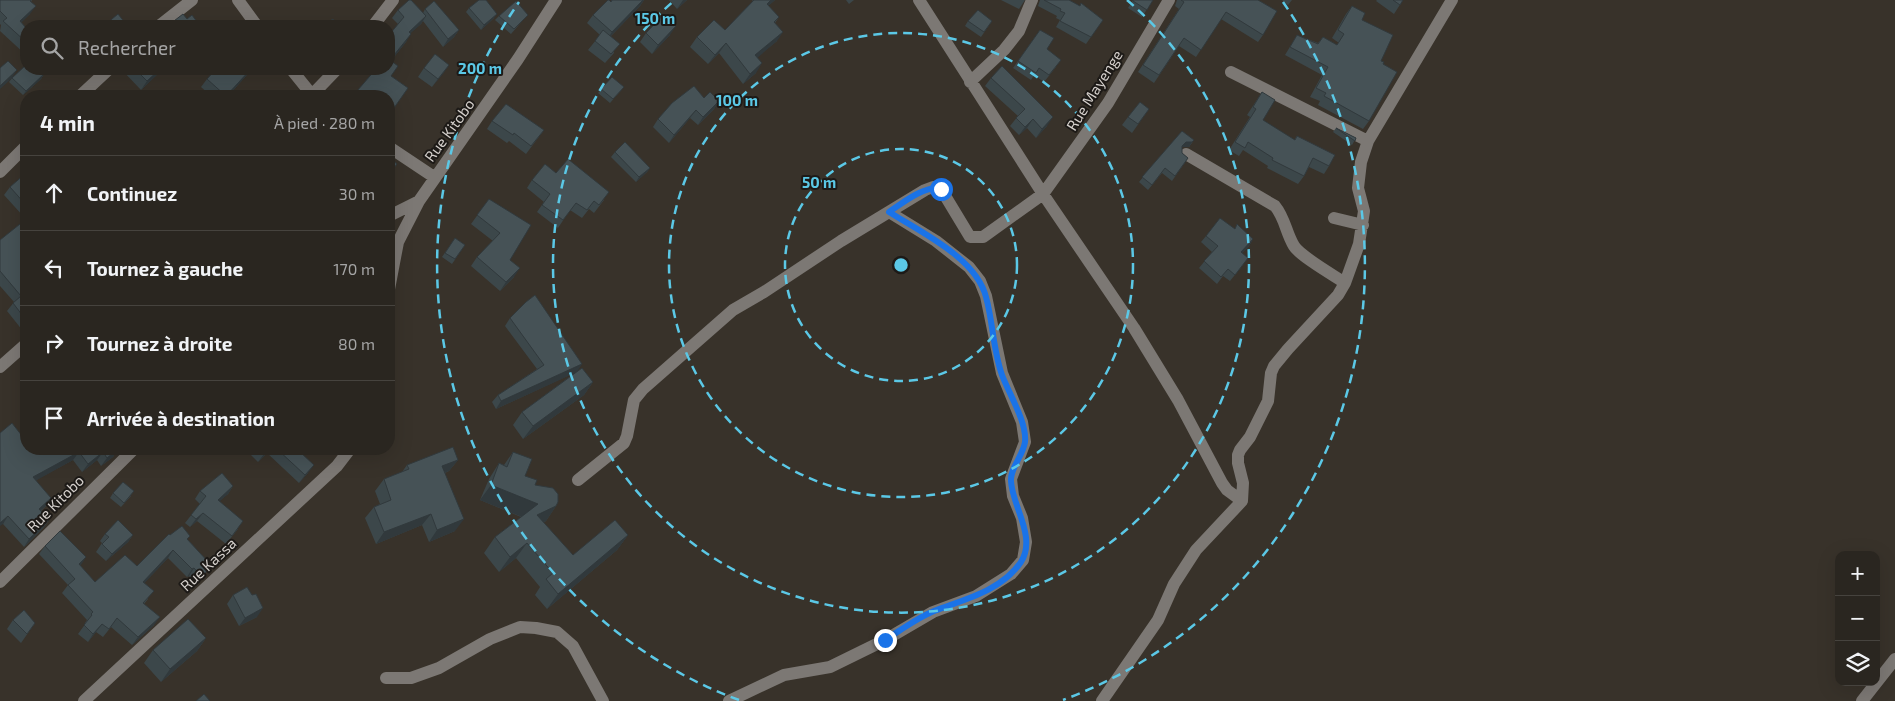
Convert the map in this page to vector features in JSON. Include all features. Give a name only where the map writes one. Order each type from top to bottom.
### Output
[{"type":"street","points":[[167,20],[192,0]]},
{"type":"street","points":[[238,0],[253,20]]},
{"type":"street","points":[[378,20],[393,0]]},
{"type":"street","name":"Rue Kitobo","points":[[395,213],[419,200],[513,66],[556,0]]},
{"type":"street","points":[[919,0],[1043,194],[1134,328],[1178,400],[1222,483],[1227,490],[1242,502]]},
{"type":"street","points":[[970,82],[1009,44],[1018,31],[1032,0]]},
{"type":"street","name":"Rue Mayenge","points":[[889,212],[926,190],[937,188],[944,193],[970,237],[976,238],[987,234],[1043,194],[1108,103],[1168,0]]},
{"type":"street","points":[[1102,701],[1158,620],[1174,584],[1196,550],[1242,502],[1243,483],[1238,463],[1240,450],[1250,437],[1268,401],[1271,374],[1274,366],[1338,295],[1345,283],[1359,244],[1364,211],[1358,188],[1361,162],[1368,141],[1452,0]]},
{"type":"street","points":[[1231,72],[1368,141]]},
{"type":"street","points":[[86,90],[103,75]]},
{"type":"street","points":[[297,75],[311,90]]},
{"type":"street","points":[[320,90],[332,75]]},
{"type":"street","points":[[395,151],[434,177]]},
{"type":"street","points":[[0,172],[20,152]]},
{"type":"street","points":[[1186,154],[1275,206],[1282,214],[1289,237],[1295,248],[1345,283]]},
{"type":"street","points":[[395,258],[398,242],[419,200]]},
{"type":"street","points":[[578,480],[624,444],[634,400],[642,389],[733,310],[889,212],[936,241],[970,267],[980,281],[986,296],[1002,373],[1022,422],[1025,442],[1011,479],[1013,496],[1022,518],[1026,542],[1022,560],[1011,574],[976,596],[933,612],[885,640],[830,668],[784,675],[729,701]]},
{"type":"street","points":[[1334,218],[1363,225]]},
{"type":"street","points":[[0,367],[20,349]]},
{"type":"street","name":"Rue Kitobo","points":[[0,582],[128,455]]},
{"type":"street","name":"Rue Kassa","points":[[84,701],[337,466],[345,455]]},
{"type":"street","points":[[386,678],[411,678],[439,668],[497,636],[520,627],[536,628],[557,632],[573,646],[603,701]]},
{"type":"street","points":[[1862,701],[1895,659]]},
{"type":"building","points":[[0,0],[31,0],[36,6],[20,20],[20,37],[3,21],[7,18],[0,11]]},
{"type":"building","points":[[411,0],[426,16],[409,32],[411,34],[395,54],[395,28],[404,17],[398,10]]},
{"type":"building","points":[[479,0],[486,0],[497,14],[484,25],[469,8]]},
{"type":"building","points":[[608,0],[611,2],[612,0],[643,0],[612,32],[593,15]]},
{"type":"building","points":[[754,0],[771,0],[767,4],[779,17],[774,22],[783,32],[755,55],[762,63],[750,74],[726,43],[715,55],[697,37],[714,20],[725,30]]},
{"type":"building","points":[[1044,0],[1069,0],[1080,6],[1081,3],[1103,20],[1091,37],[1060,21],[1065,13]]},
{"type":"building","points":[[1133,0],[1153,0],[1147,10]]},
{"type":"building","points":[[1181,0],[1258,0],[1277,11],[1263,35],[1226,12],[1201,50],[1184,38],[1159,75],[1143,65],[1184,2]]},
{"type":"building","points":[[1393,0],[1403,0],[1400,5]]},
{"type":"building","points":[[434,1],[459,30],[448,39],[425,9]]},
{"type":"building","points":[[516,1],[528,15],[514,29],[499,16]]},
{"type":"building","points":[[1352,6],[1365,13],[1362,20],[1393,35],[1381,61],[1397,72],[1369,121],[1324,96],[1326,93],[1316,88],[1328,67],[1290,47],[1297,35],[1318,44],[1323,37],[1337,45],[1344,34],[1338,30]]},
{"type":"building","points":[[978,10],[992,21],[984,32],[968,21]]},
{"type":"building","points":[[118,14],[123,20],[111,20]]},
{"type":"building","points":[[183,14],[187,19],[192,15],[196,20],[175,20]]},
{"type":"building","points":[[664,14],[676,26],[658,45],[646,33]]},
{"type":"building","points":[[603,30],[620,44],[611,54],[595,41]]},
{"type":"building","points":[[1040,30],[1054,38],[1047,49],[1061,60],[1049,75],[1039,68],[1036,73],[1018,61]]},
{"type":"building","points":[[435,54],[449,65],[438,79],[424,68]]},
{"type":"building","points":[[8,61],[17,70],[0,86],[0,68]]},
{"type":"building","points":[[1002,66],[1053,117],[1042,129],[1033,119],[1025,127],[1016,118],[1025,109],[991,78]]},
{"type":"building","points":[[20,71],[20,75],[43,75],[27,90],[12,78]]},
{"type":"building","points":[[141,75],[154,75],[147,81]]},
{"type":"building","points":[[211,75],[245,75],[232,90],[219,90],[207,79]]},
{"type":"building","points":[[371,75],[392,75],[408,88],[395,106],[395,90],[358,90]]},
{"type":"building","points":[[612,77],[624,87],[613,99],[601,89]]},
{"type":"building","points":[[694,86],[704,98],[710,92],[719,101],[703,117],[696,110],[674,135],[658,119],[672,103]]},
{"type":"building","points":[[1262,92],[1275,100],[1263,120],[1295,140],[1297,136],[1335,155],[1329,166],[1313,158],[1304,176],[1272,160],[1273,158],[1248,142],[1245,148],[1235,142],[1256,109],[1253,107]]},
{"type":"building","points":[[1140,102],[1149,109],[1138,124],[1128,117]]},
{"type":"building","points":[[506,104],[544,130],[531,146],[514,133],[513,135],[492,121]]},
{"type":"building","points":[[1336,128],[1356,138],[1355,141]]},
{"type":"building","points":[[1182,131],[1194,140],[1186,142],[1182,146],[1182,153],[1188,158],[1175,176],[1165,168],[1152,185],[1142,177]]},
{"type":"building","points":[[625,142],[650,168],[639,177],[615,152]]},
{"type":"building","points":[[568,159],[609,192],[599,205],[594,201],[587,210],[576,203],[563,220],[542,205],[550,194],[532,180],[545,164],[556,173]]},
{"type":"building","points":[[20,178],[20,198],[10,187]]},
{"type":"building","points":[[489,199],[531,225],[510,260],[520,268],[506,282],[477,257],[500,233],[477,215]]},
{"type":"building","points":[[1220,218],[1235,229],[1237,224],[1253,239],[1241,252],[1248,258],[1235,275],[1228,269],[1221,277],[1204,261],[1218,246],[1206,236]]},
{"type":"building","points":[[20,224],[20,295],[0,271],[0,240]]},
{"type":"building","points":[[455,238],[465,245],[455,259],[445,253]]},
{"type":"building","points":[[535,295],[582,364],[501,401],[498,395],[544,365],[510,318]]},
{"type":"building","points":[[20,297],[20,312],[13,303]]},
{"type":"building","points":[[582,368],[593,382],[533,426],[522,412]]},
{"type":"building","points":[[12,423],[20,433],[20,455],[73,455],[33,477],[51,498],[39,509],[49,520],[29,539],[8,516],[0,523],[0,433]]},
{"type":"building","points":[[453,447],[458,460],[442,466],[464,519],[437,530],[431,514],[384,532],[374,507],[391,500],[384,479],[409,469],[407,465]]},
{"type":"building","points":[[513,452],[532,459],[525,476],[537,480],[535,485],[553,488],[558,494],[556,506],[537,515],[573,555],[615,520],[628,535],[558,594],[546,579],[553,573],[527,543],[510,557],[495,537],[538,504],[491,485],[499,463],[507,467]]},
{"type":"building","points":[[81,455],[99,455],[88,464]]},
{"type":"building","points":[[283,455],[303,455],[314,465],[305,475]]},
{"type":"building","points":[[222,473],[233,486],[218,500],[243,521],[232,536],[203,513],[196,519],[191,515],[206,496],[200,491]]},
{"type":"building","points":[[123,482],[134,491],[124,503],[113,493]]},
{"type":"building","points":[[118,520],[133,535],[112,554],[102,544],[109,537],[105,534]]},
{"type":"building","points":[[182,526],[190,536],[187,539],[211,565],[202,577],[173,550],[143,582],[154,591],[143,603],[160,617],[138,637],[117,618],[109,629],[102,624],[93,634],[84,625],[93,612],[68,585],[75,579],[45,546],[60,531],[86,557],[79,564],[95,582],[125,555],[137,566],[169,534]]},
{"type":"building","points":[[247,587],[252,595],[256,594],[263,608],[245,618],[233,595]]},
{"type":"building","points":[[24,610],[35,623],[27,634],[13,620]]},
{"type":"building","points":[[188,619],[206,638],[170,669],[153,650]]},
{"type":"building","points":[[204,694],[210,701],[196,701]]},
{"type":"route","points":[[885,640],[916,620],[976,596],[1011,574],[1022,560],[1026,542],[1022,518],[1013,496],[1011,479],[1025,442],[1022,422],[1002,373],[986,296],[980,281],[970,267],[936,241],[889,212],[926,190],[933,187],[941,189]]}]
